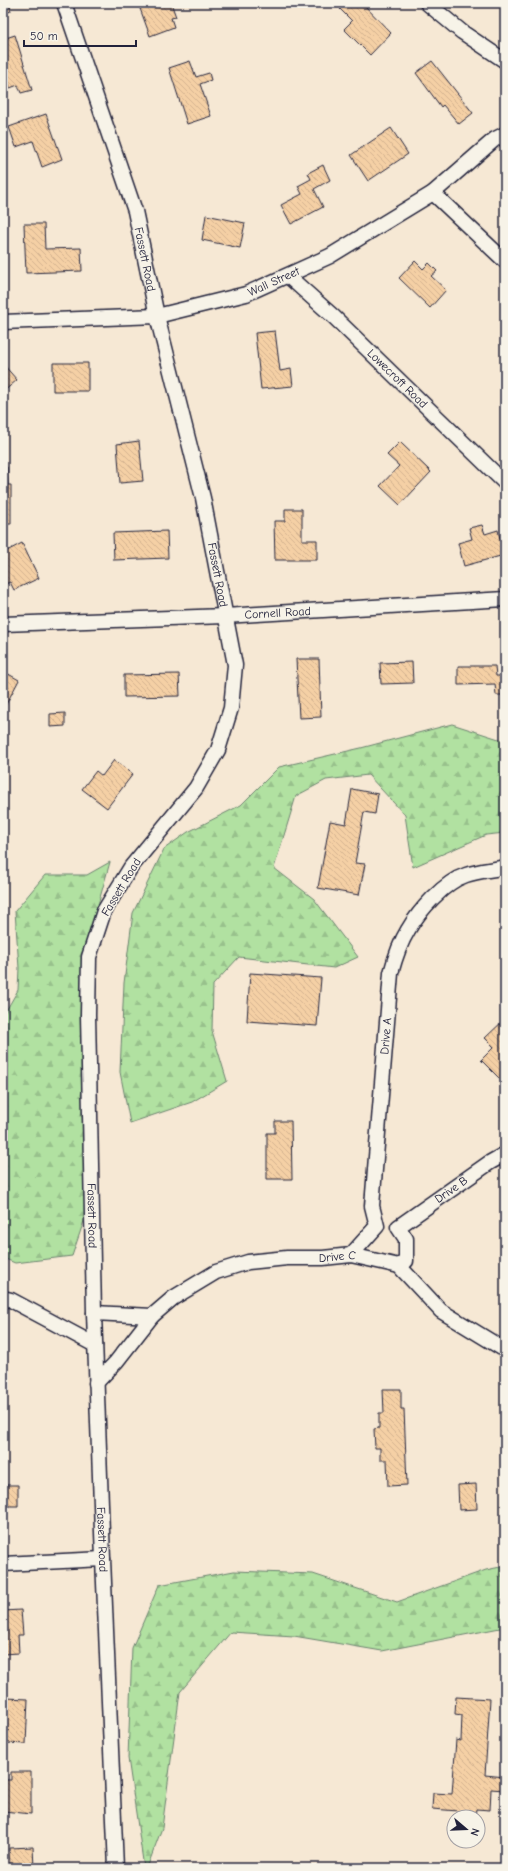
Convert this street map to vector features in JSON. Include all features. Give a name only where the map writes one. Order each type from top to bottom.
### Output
[{"type":"street","name":"Fassett Road","points":[[64,3],[135,211],[157,316],[203,498],[235,665],[231,708],[218,750],[196,788],[131,867],[104,911],[89,956],[88,1023],[96,1383],[102,1559],[116,1868]]},
{"type":"street","points":[[427,3],[462,32],[505,61]]},
{"type":"street","name":"Wall Street","points":[[3,322],[157,316],[246,294],[330,256],[433,192],[495,139],[505,134]]},
{"type":"street","points":[[433,192],[505,261]]},
{"type":"street","name":"Lowecroft Road","points":[[288,276],[334,317],[505,483]]},
{"type":"street","name":"Cornell Road","points":[[3,624],[225,616],[505,599]]},
{"type":"street","name":"Drive A","points":[[377,1226],[372,1206],[391,973],[397,952],[408,929],[426,904],[447,886],[464,876],[505,867]]},
{"type":"street","name":"Drive B","points":[[398,1227],[489,1163],[505,1154]]},
{"type":"street","points":[[351,1255],[377,1226],[398,1227],[406,1239],[406,1261],[399,1266],[441,1311],[505,1350]]},
{"type":"street","name":"Drive C","points":[[96,1383],[116,1362],[152,1316],[173,1298],[216,1272],[248,1262],[287,1258],[323,1258],[351,1255],[399,1266]]},
{"type":"street","points":[[3,1298],[95,1345]]},
{"type":"street","points":[[94,1313],[152,1316]]},
{"type":"street","points":[[3,1564],[102,1559]]},
{"type":"green space","points":[[452,724],[505,741],[505,833],[486,835],[413,867],[405,815],[368,775],[326,780],[296,796],[274,868],[314,899],[358,957],[334,968],[239,957],[213,985],[212,1031],[227,1081],[192,1102],[130,1123],[120,1072],[124,983],[133,913],[164,849],[188,832],[241,805],[279,767],[361,748]]},
{"type":"green space","points":[[110,862],[83,958],[87,1212],[72,1256],[15,1263],[3,1258],[3,1016],[18,990],[19,968],[15,911],[45,875],[87,875]]},
{"type":"green space","points":[[505,1566],[505,1627],[382,1651],[294,1636],[231,1632],[180,1692],[162,1828],[147,1868],[144,1868],[128,1758],[132,1648],[159,1585],[234,1571],[313,1574],[397,1602],[486,1570]]},
{"type":"building","points":[[3,3],[9,3],[11,11],[3,14]]},
{"type":"building","points":[[138,3],[171,3],[176,17],[171,18],[174,27],[150,36]]},
{"type":"building","points":[[346,3],[362,3],[391,33],[370,55],[344,29],[352,21],[340,9]]},
{"type":"building","points":[[15,35],[32,90],[21,93],[18,85],[10,88],[3,65],[3,39]]},
{"type":"building","points":[[190,61],[196,77],[209,73],[211,80],[200,84],[211,116],[187,124],[169,68]]},
{"type":"building","points":[[432,61],[473,113],[459,124],[443,105],[441,107],[416,73]]},
{"type":"building","points":[[46,114],[62,159],[42,167],[33,141],[16,147],[9,127]]},
{"type":"building","points":[[391,128],[408,154],[368,181],[351,155]]},
{"type":"building","points":[[323,165],[330,180],[314,189],[323,207],[291,224],[281,205],[302,194],[298,186],[311,179],[308,173]]},
{"type":"building","points":[[206,215],[245,223],[240,248],[202,240]]},
{"type":"building","points":[[24,224],[44,224],[45,249],[81,248],[82,271],[26,273]]},
{"type":"building","points":[[415,261],[423,269],[429,263],[437,271],[431,276],[446,290],[430,308],[399,278]]},
{"type":"building","points":[[275,331],[280,371],[291,369],[293,386],[261,389],[255,333]]},
{"type":"building","points":[[53,363],[88,363],[88,391],[53,391]]},
{"type":"building","points":[[3,364],[17,380],[3,392]]},
{"type":"building","points":[[139,441],[143,481],[120,483],[117,444]]},
{"type":"building","points":[[400,442],[431,472],[400,505],[380,486],[399,466],[387,455]]},
{"type":"building","points":[[3,467],[7,467],[8,485],[11,485],[11,524],[3,524]]},
{"type":"building","points":[[285,509],[302,509],[302,540],[317,540],[317,560],[275,560],[274,521],[285,521]]},
{"type":"building","points":[[482,525],[485,534],[498,530],[504,555],[464,566],[458,543],[472,539],[469,528]]},
{"type":"building","points":[[167,531],[168,558],[114,560],[113,533]]},
{"type":"building","points":[[22,543],[39,578],[14,590],[10,582],[3,585],[3,564],[6,563],[3,553]]},
{"type":"building","points":[[296,659],[319,659],[321,717],[299,718]]},
{"type":"building","points":[[412,662],[413,683],[381,684],[380,663]]},
{"type":"building","points":[[458,666],[495,666],[496,676],[505,676],[505,695],[496,695],[495,684],[458,685]]},
{"type":"building","points":[[3,671],[19,680],[3,710]]},
{"type":"building","points":[[179,674],[180,696],[124,697],[124,675]]},
{"type":"building","points":[[65,713],[65,726],[50,727],[50,714]]},
{"type":"building","points":[[114,760],[133,774],[107,808],[82,789],[96,771],[102,776]]},
{"type":"building","points":[[352,789],[378,794],[375,814],[364,812],[355,863],[365,864],[359,895],[318,888],[330,821],[346,824]]},
{"type":"building","points":[[250,973],[321,978],[317,1026],[247,1021]]},
{"type":"building","points":[[505,1019],[505,1084],[481,1060],[494,1047],[485,1038]]},
{"type":"building","points":[[275,1121],[291,1121],[292,1179],[267,1179],[267,1133],[275,1133]]},
{"type":"building","points":[[383,1389],[401,1389],[401,1409],[404,1409],[407,1485],[388,1486],[387,1460],[380,1460],[380,1448],[375,1448],[374,1429],[379,1428],[379,1413],[384,1413]]},
{"type":"building","points":[[476,1484],[477,1509],[459,1510],[458,1485]]},
{"type":"building","points":[[3,1485],[18,1485],[18,1506],[3,1506]]},
{"type":"building","points":[[21,1610],[23,1635],[18,1635],[19,1653],[3,1654],[3,1611]]},
{"type":"building","points":[[456,1697],[490,1699],[485,1775],[505,1777],[504,1790],[491,1789],[490,1810],[432,1809],[433,1793],[452,1794],[456,1740],[461,1741],[462,1715],[455,1714]]},
{"type":"building","points":[[6,1698],[28,1699],[26,1744],[6,1743],[7,1734],[3,1734],[3,1720],[6,1720]]},
{"type":"building","points":[[11,1772],[31,1772],[31,1814],[4,1811],[4,1780],[11,1780]]},
{"type":"building","points":[[33,1847],[34,1868],[10,1868],[9,1848]]}]
